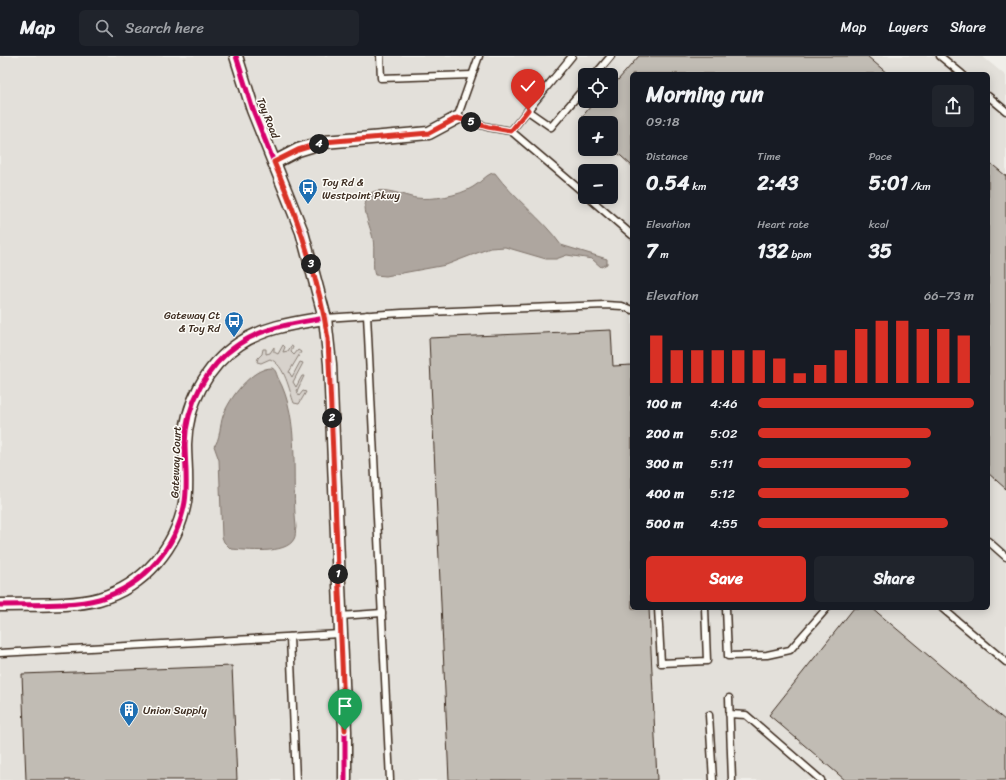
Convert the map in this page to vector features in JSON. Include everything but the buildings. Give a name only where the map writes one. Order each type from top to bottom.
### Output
[{"type":"street","name":"Toy Road","points":[[236,56],[253,110],[302,232],[325,318],[330,364],[345,780]]},
{"type":"street","points":[[274,162],[298,150],[324,142],[429,133],[457,118]]},
{"type":"street","name":"Gateway Court","points":[[0,606],[76,602],[100,598],[134,582],[149,570],[163,554],[180,523],[186,484],[185,444],[187,425],[194,400],[204,380],[229,351],[248,338],[273,328],[325,318]]},
{"type":"lane","points":[[380,56],[381,78],[472,75]]},
{"type":"lane","points":[[479,56],[457,118],[488,127],[511,131],[578,188]]},
{"type":"lane","points":[[511,131],[572,56]]},
{"type":"lane","points":[[601,68],[611,56]]},
{"type":"lane","points":[[940,56],[960,72]]},
{"type":"lane","points":[[528,110],[551,127],[578,95]]},
{"type":"lane","points":[[990,98],[1006,111]]},
{"type":"lane","points":[[596,204],[630,233]]},
{"type":"lane","points":[[325,318],[614,305],[630,309]]},
{"type":"lane","points":[[368,315],[390,780]]},
{"type":"lane","points":[[990,543],[1006,557]]},
{"type":"lane","points":[[658,610],[661,663],[708,661],[705,610]]},
{"type":"lane","points":[[726,610],[728,656],[767,655],[790,650],[825,610]]},
{"type":"lane","points":[[944,610],[1006,662]]},
{"type":"lane","points":[[340,616],[382,613]]},
{"type":"lane","points":[[0,653],[340,634]]},
{"type":"lane","points":[[290,637],[296,780]]},
{"type":"lane","points":[[729,698],[732,780]]},
{"type":"lane","points":[[729,714],[746,715],[821,780]]},
{"type":"lane","points":[[709,715],[713,780]]},
{"type":"shaded area","points":[[0,56],[982,56],[1006,76],[1006,780],[0,780]]},
{"type":"shaded area","points":[[492,173],[495,173],[561,245],[607,259],[607,264],[601,267],[592,259],[567,255],[556,259],[546,259],[505,247],[490,248],[446,265],[386,276],[375,275],[373,239],[365,211],[366,200],[369,195],[373,192],[385,191],[416,198],[445,197],[467,190]]},
{"type":"shaded area","points":[[283,345],[285,347],[283,352],[288,351],[291,346],[293,347],[291,352],[294,355],[298,350],[301,352],[289,372],[292,377],[300,362],[303,363],[293,382],[296,387],[302,376],[304,376],[297,391],[299,396],[303,391],[306,392],[299,404],[294,403],[286,378],[275,362],[270,359],[261,363],[257,362],[263,349],[266,349],[266,354],[270,353],[274,347],[274,352],[278,354]]},
{"type":"shaded area","points":[[272,368],[276,372],[285,394],[290,412],[294,450],[295,536],[290,544],[275,549],[231,549],[224,542],[222,537],[219,460],[214,446],[219,436],[223,416],[230,401],[242,386],[256,373],[264,369]]},
{"type":"cycle path","points":[[236,56],[253,110],[302,232],[325,318],[330,364],[345,731],[345,780]]},
{"type":"cycle path","points":[[0,605],[50,605],[88,602],[115,593],[130,585],[144,574],[166,549],[175,534],[181,519],[186,495],[186,429],[194,401],[208,375],[227,353],[239,344],[259,333],[280,326],[325,318]]},
{"type":"place","name":"Toy Rd & Westpoint Pkwy","points":[[308,205]]},
{"type":"place","name":"Gateway Ct & Toy Rd","points":[[234,338]]},
{"type":"place","name":"Union Supply","points":[[129,727]]},
{"type":"route","points":[[345,730],[328,339],[325,318],[302,232],[274,162],[298,150],[324,142],[429,133],[457,118],[488,127],[511,131],[528,110]]}]
